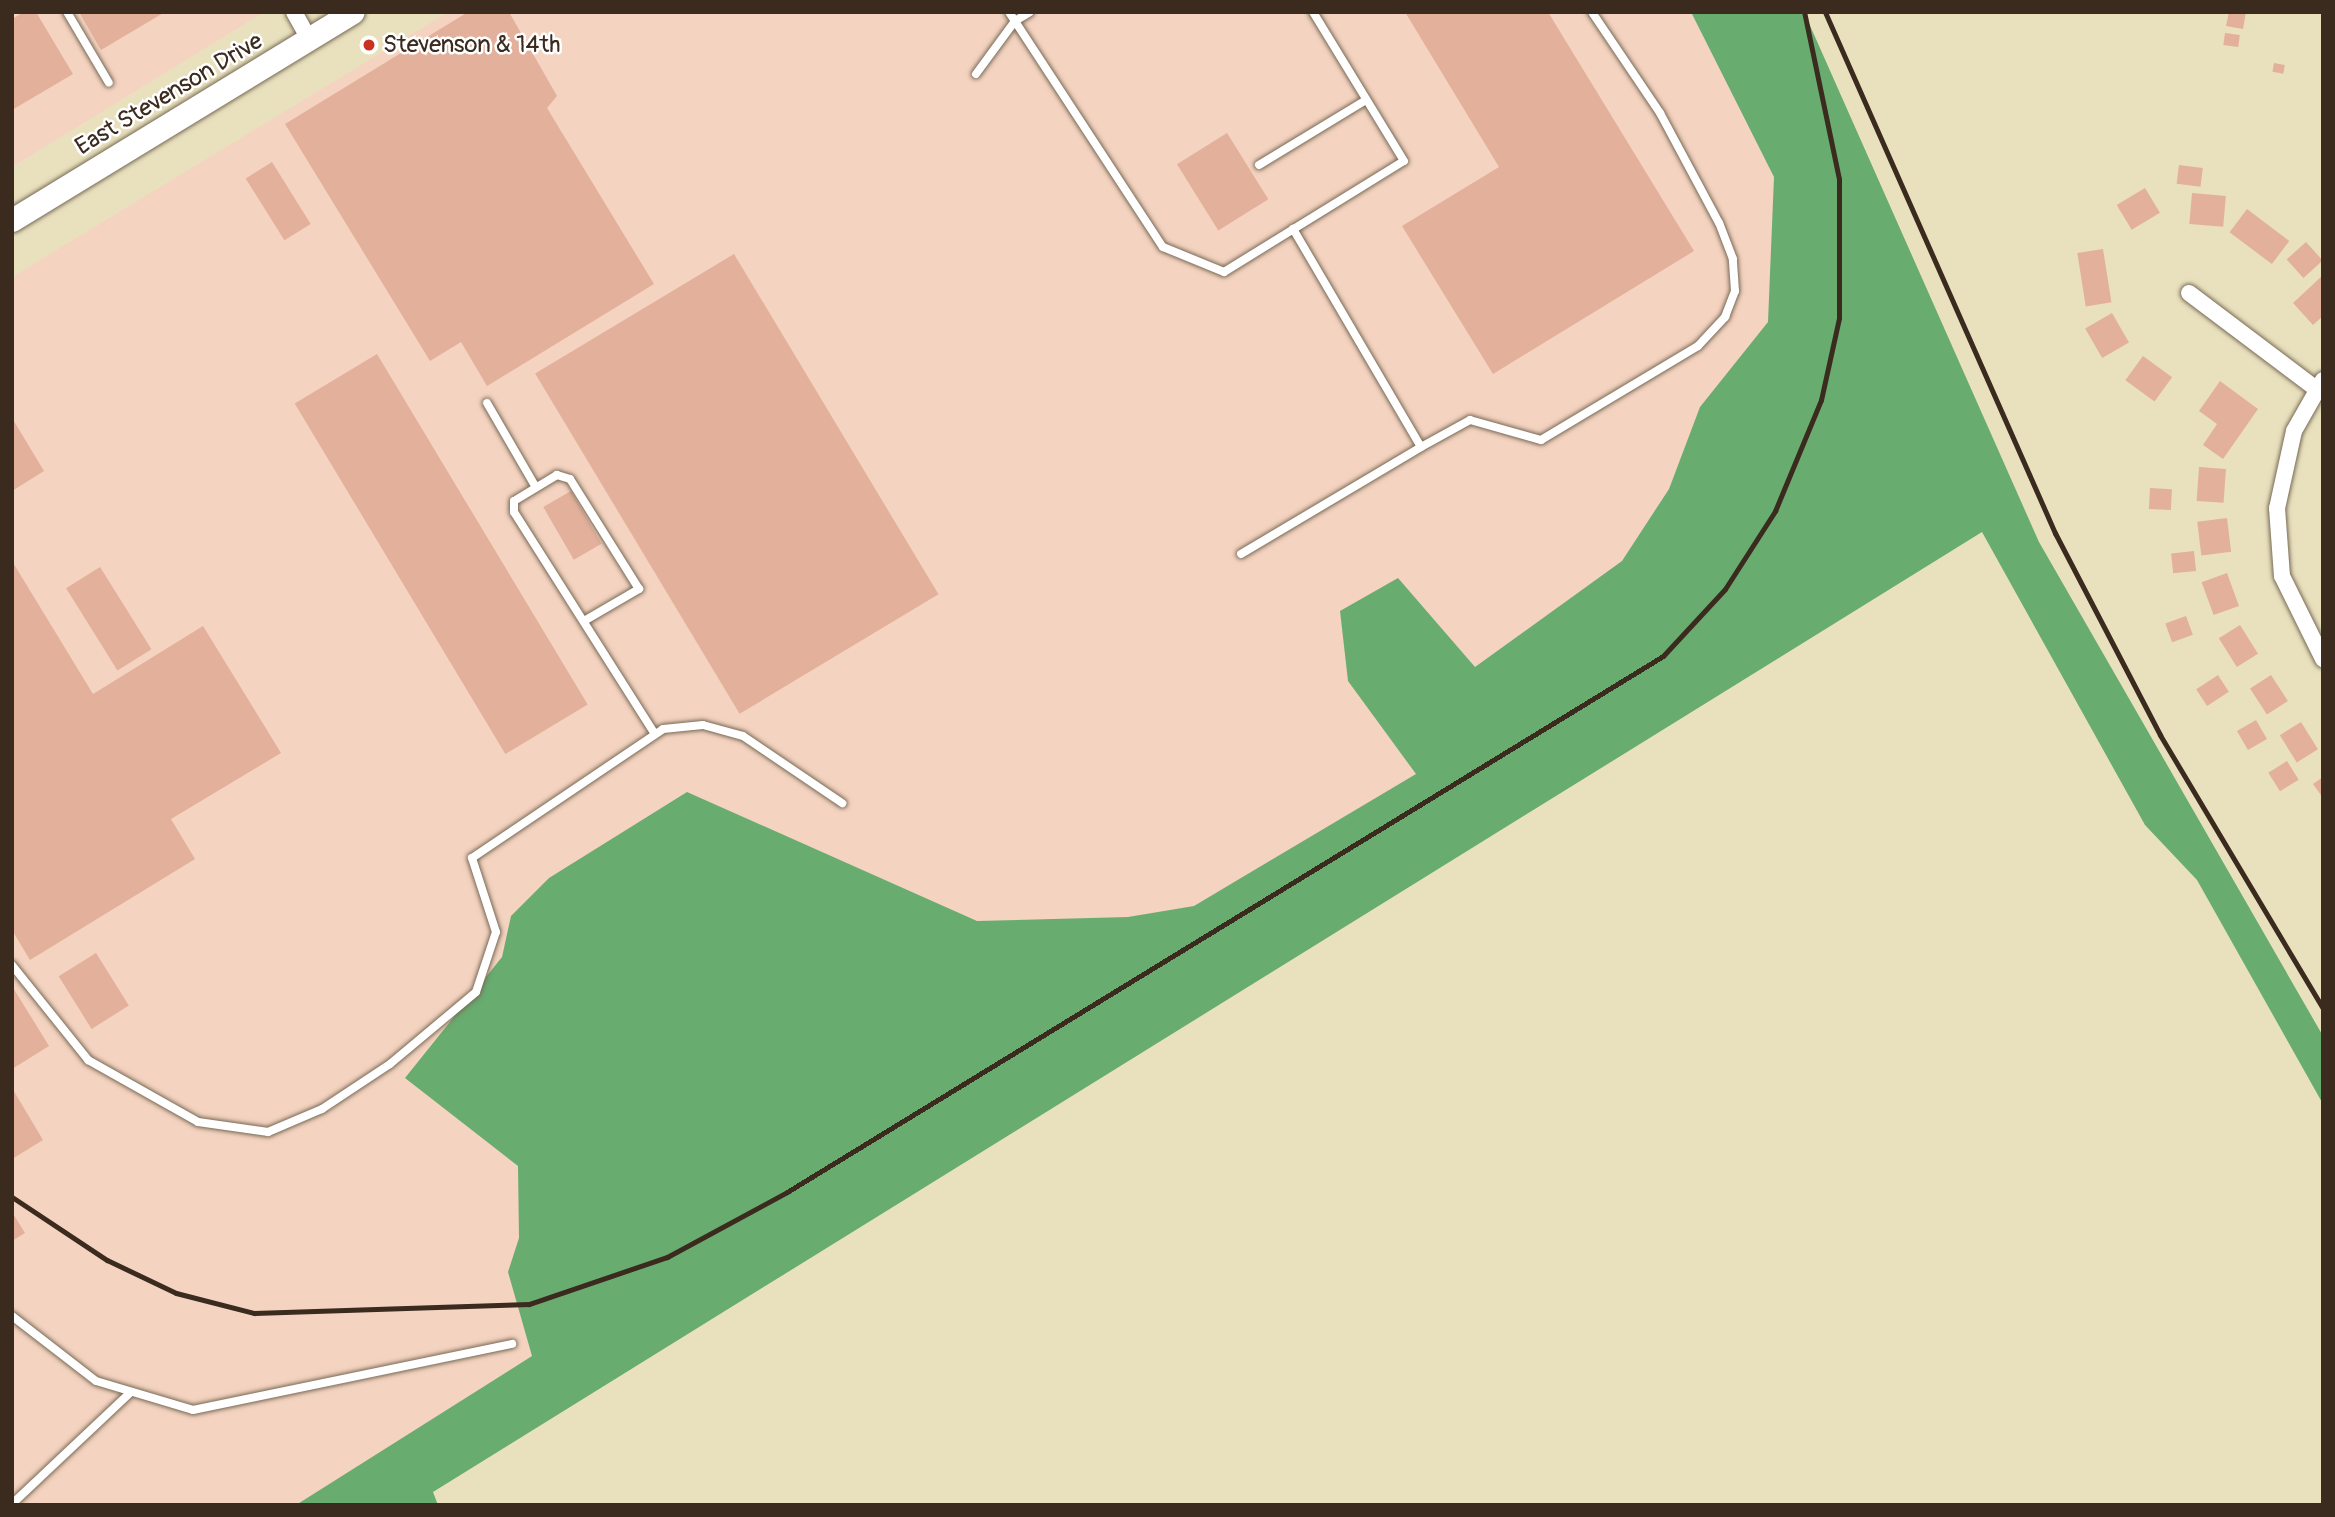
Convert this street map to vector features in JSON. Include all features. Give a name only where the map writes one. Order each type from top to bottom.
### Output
[{"type":"main road","name":"East Stevenson Drive","points":[[12,220],[353,12]]},
{"type":"street","points":[[293,12],[309,39]]},
{"type":"street","points":[[2189,293],[2319,384],[2281,471],[2277,540],[2294,610],[2323,659]]},
{"type":"lane","points":[[66,12],[109,83]]},
{"type":"lane","points":[[1009,12],[1163,247],[1224,272],[1404,161],[1313,12]]},
{"type":"lane","points":[[976,74],[1015,21],[1030,12]]},
{"type":"lane","points":[[1241,554],[1470,420],[1541,440],[1698,346],[1726,317],[1734,280],[1719,223],[1660,113],[1592,12]]},
{"type":"lane","points":[[1259,165],[1366,100]]},
{"type":"lane","points":[[1293,229],[1422,447]]},
{"type":"lane","points":[[488,403],[534,484]]},
{"type":"lane","points":[[584,621],[639,589],[570,479],[557,475],[534,484],[514,501],[514,512],[655,734]]},
{"type":"lane","points":[[12,965],[88,1060],[198,1122],[268,1132],[322,1109],[390,1064],[476,992],[496,932],[472,858],[655,734],[703,725],[743,736],[842,803]]},
{"type":"lane","points":[[12,1316],[96,1381],[193,1410],[512,1344]]},
{"type":"lane","points":[[12,1504],[131,1392]]},
{"type":"shaded area","points":[[20,12],[264,12],[12,167],[12,17]]},
{"type":"shaded area","points":[[448,12],[1800,12],[1986,499],[319,1505],[12,1505],[12,277]]},
{"type":"green space","points":[[1691,12],[1804,12],[2039,542],[2323,1036],[2323,1104],[2197,880],[2145,825],[1982,532],[433,1492],[438,1505],[296,1505],[532,1356],[508,1272],[519,1238],[518,1166],[405,1078],[502,957],[511,916],[549,878],[687,792],[977,921],[1128,917],[1194,906],[1416,774],[1348,681],[1340,611],[1398,578],[1475,667],[1622,561],[1669,489],[1700,407],[1768,322],[1774,177]]},
{"type":"building","points":[[24,12],[36,12],[73,74],[12,110],[12,19]]},
{"type":"building","points":[[79,12],[165,12],[101,50]]},
{"type":"building","points":[[468,12],[509,12],[557,96],[547,108],[654,284],[487,386],[461,342],[430,361],[285,124]]},
{"type":"building","points":[[1405,12],[1548,12],[1694,251],[1493,374],[1402,226],[1499,167]]},
{"type":"building","points":[[2229,12],[2246,12],[2243,29],[2226,26]]},
{"type":"building","points":[[2225,33],[2240,35],[2238,47],[2223,45]]},
{"type":"building","points":[[2274,63],[2285,65],[2283,74],[2272,72]]},
{"type":"building","points":[[1227,133],[1268,199],[1218,230],[1177,164]]},
{"type":"building","points":[[272,162],[311,224],[284,240],[246,178]]},
{"type":"building","points":[[2179,165],[2203,168],[2201,187],[2177,184]]},
{"type":"building","points":[[2145,188],[2160,213],[2132,230],[2117,205]]},
{"type":"building","points":[[2192,193],[2226,196],[2223,227],[2189,224]]},
{"type":"building","points":[[2247,209],[2289,241],[2272,264],[2230,232]]},
{"type":"building","points":[[2306,242],[2323,261],[2303,278],[2287,259]]},
{"type":"building","points":[[2103,249],[2111,302],[2086,306],[2077,253]]},
{"type":"building","points":[[734,254],[938,594],[740,714],[535,373]]},
{"type":"building","points":[[2323,275],[2323,316],[2313,325],[2293,303]]},
{"type":"building","points":[[2112,313],[2129,342],[2102,358],[2085,328]]},
{"type":"building","points":[[377,354],[588,705],[505,754],[295,403]]},
{"type":"building","points":[[2143,356],[2172,377],[2154,401],[2125,380]]},
{"type":"building","points":[[2220,381],[2258,409],[2223,459],[2203,445],[2217,424],[2199,411]]},
{"type":"building","points":[[12,418],[44,471],[12,491]]},
{"type":"building","points":[[2199,467],[2226,469],[2224,503],[2197,501]]},
{"type":"building","points":[[2150,488],[2172,489],[2171,510],[2149,509]]},
{"type":"building","points":[[571,491],[602,544],[574,560],[543,507]]},
{"type":"building","points":[[2227,518],[2231,552],[2201,555],[2197,522]]},
{"type":"building","points":[[2194,551],[2196,571],[2173,573],[2171,553]]},
{"type":"building","points":[[12,561],[93,694],[203,626],[281,753],[171,819],[195,859],[30,960],[12,930]]},
{"type":"building","points":[[100,567],[151,649],[117,670],[66,588]]},
{"type":"building","points":[[2227,573],[2239,606],[2214,615],[2202,582]]},
{"type":"building","points":[[2186,616],[2193,635],[2172,642],[2165,624]]},
{"type":"building","points":[[2240,625],[2258,654],[2237,667],[2219,638]]},
{"type":"building","points":[[2218,675],[2229,692],[2207,706],[2196,689]]},
{"type":"building","points":[[2271,675],[2288,701],[2267,715],[2250,689]]},
{"type":"building","points":[[2256,720],[2267,739],[2248,750],[2237,731]]},
{"type":"building","points":[[2301,722],[2318,749],[2297,762],[2280,735]]},
{"type":"building","points":[[2287,761],[2299,780],[2280,791],[2268,773]]},
{"type":"building","points":[[2323,777],[2323,798],[2313,784]]},
{"type":"building","points":[[96,953],[129,1006],[92,1029],[59,976]]},
{"type":"building","points":[[12,986],[49,1046],[12,1069]]},
{"type":"building","points":[[12,1088],[43,1140],[12,1159]]},
{"type":"building","points":[[12,1212],[25,1233],[12,1241]]},
{"type":"railway","points":[[12,1197],[107,1260],[176,1293],[254,1313],[529,1304],[667,1257],[787,1192],[1663,656],[1725,589],[1775,511],[1821,400],[1839,318],[1839,179],[1804,12]]},
{"type":"railway","points":[[1825,12],[2055,533],[2160,735],[2323,1008]]},
{"type":"place","name":"Stevenson & 14th","points":[[369,45]]}]
